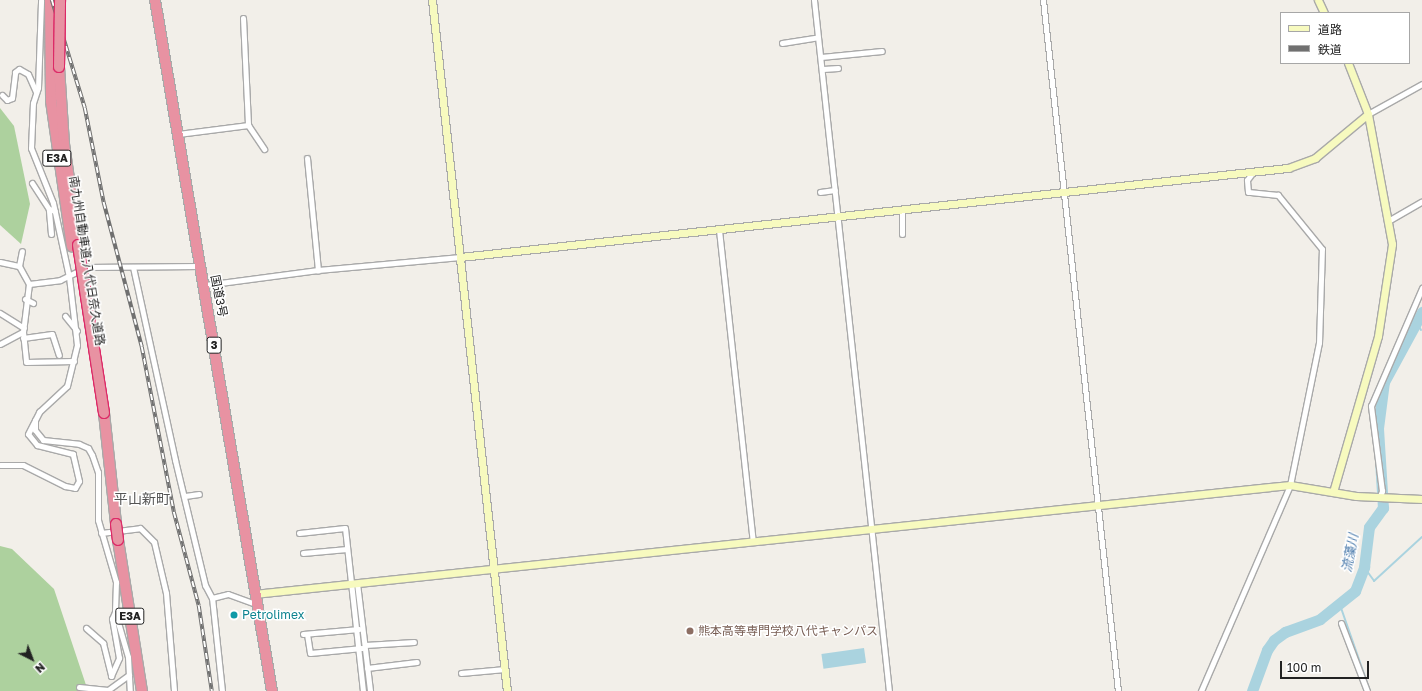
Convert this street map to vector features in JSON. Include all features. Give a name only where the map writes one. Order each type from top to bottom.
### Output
[{"type":"highway","name":"南九州自動車道;八代日奈久道路","points":[[50,0],[54,68],[75,246],[102,414],[118,540],[142,691]]},
{"type":"highway","name":"南九州自動車道;八代日奈久道路","points":[[54,68],[60,0]]},
{"type":"highway","name":"国道3号","points":[[155,0],[200,266],[205,285],[255,599],[272,691]]},
{"type":"street","points":[[0,465],[23,465],[75,488],[79,481],[74,454],[37,445],[31,439],[29,427],[46,403],[67,386],[79,349],[69,277],[52,210],[31,148],[32,111],[36,92],[41,0]]},
{"type":"street","points":[[432,0],[507,691]]},
{"type":"street","points":[[814,0],[823,69],[889,691]]},
{"type":"street","points":[[1043,0],[1066,190],[1118,691]]},
{"type":"street","points":[[1318,0],[1324,12]]},
{"type":"street","points":[[243,18],[248,125],[264,150]]},
{"type":"street","points":[[782,43],[818,37]]},
{"type":"street","points":[[821,57],[882,51]]},
{"type":"street","points":[[1333,492],[1378,336],[1392,241],[1368,114],[1348,64]]},
{"type":"street","points":[[823,69],[838,68]]},
{"type":"street","points":[[2,95],[7,100],[12,98],[15,72],[19,69],[28,74],[36,92]]},
{"type":"street","points":[[205,285],[318,270],[460,258],[1066,190],[1253,172],[1303,165],[1368,114],[1422,84]]},
{"type":"street","points":[[178,134],[248,125]]},
{"type":"street","points":[[307,158],[318,270]]},
{"type":"street","points":[[1201,691],[1290,485],[1318,343],[1324,257],[1278,195],[1248,192],[1247,180],[1253,172]]},
{"type":"street","points":[[32,184],[52,210],[51,234]]},
{"type":"street","points":[[820,192],[835,190]]},
{"type":"street","points":[[1388,221],[1422,201]]},
{"type":"street","points":[[902,209],[902,234]]},
{"type":"street","points":[[719,230],[753,541]]},
{"type":"street","points":[[22,251],[19,266],[28,284],[25,299],[23,330],[26,362],[74,361]]},
{"type":"street","points":[[0,262],[19,266]]},
{"type":"street","points":[[28,284],[69,277],[87,267],[200,266]]},
{"type":"street","points":[[133,267],[205,585],[212,598],[222,691]]},
{"type":"street","points":[[1380,498],[1382,491],[1371,406],[1422,288]]},
{"type":"street","points":[[25,299],[33,303]]},
{"type":"street","points":[[0,313],[23,330]]},
{"type":"street","points":[[65,316],[77,331]]},
{"type":"street","points":[[0,344],[23,330]]},
{"type":"street","points":[[23,338],[52,334],[59,355]]},
{"type":"street","points":[[35,419],[35,430],[43,440],[88,448],[98,472],[101,533],[116,582],[115,612],[128,657],[130,691]]},
{"type":"street","points":[[212,598],[228,594],[255,599],[354,583],[1290,485],[1380,498],[1401,497],[1422,499]]},
{"type":"street","points":[[185,496],[199,494]]},
{"type":"street","points":[[101,533],[140,528],[154,542],[166,593],[174,691]]},
{"type":"street","points":[[299,533],[345,528],[363,629],[370,691]]},
{"type":"street","points":[[303,553],[348,550]]},
{"type":"street","points":[[354,583],[356,630],[363,691]]},
{"type":"street","points":[[86,628],[103,643],[111,676],[119,658],[112,619],[115,612]]},
{"type":"street","points":[[1342,623],[1367,691]]},
{"type":"street","points":[[363,629],[305,634],[310,653],[414,642]]},
{"type":"street","points":[[367,668],[417,662]]},
{"type":"street","points":[[461,673],[505,669]]},
{"type":"street","points":[[79,687],[108,690],[129,675]]},
{"type":"green space","points":[[0,108],[14,126],[30,204],[21,244],[0,225]]},
{"type":"green space","points":[[0,546],[12,549],[54,589],[88,691],[0,691]]},
{"type":"water","points":[[864,648],[866,663],[824,669],[821,654]]},
{"type":"waterway","name":"流藻川","points":[[1252,691],[1267,650],[1274,640],[1285,632],[1320,619],[1355,591],[1364,567],[1369,527],[1383,508],[1378,428],[1384,382],[1422,312]]},
{"type":"waterway","points":[[1417,323],[1421,330]]},
{"type":"waterway","points":[[1364,567],[1374,581],[1422,537]]},
{"type":"waterway","points":[[1340,605],[1370,691]]},
{"type":"railway","points":[[52,0],[85,108],[104,203],[142,347],[174,512],[199,606],[212,691]]},
{"type":"place","name":"Petrolimex","points":[[234,615]]},
{"type":"place","name":"熊本高等専門学校八代キャンパス","points":[[690,631]]},
{"type":"district","name":"平山新町","points":[[142,499]]}]
